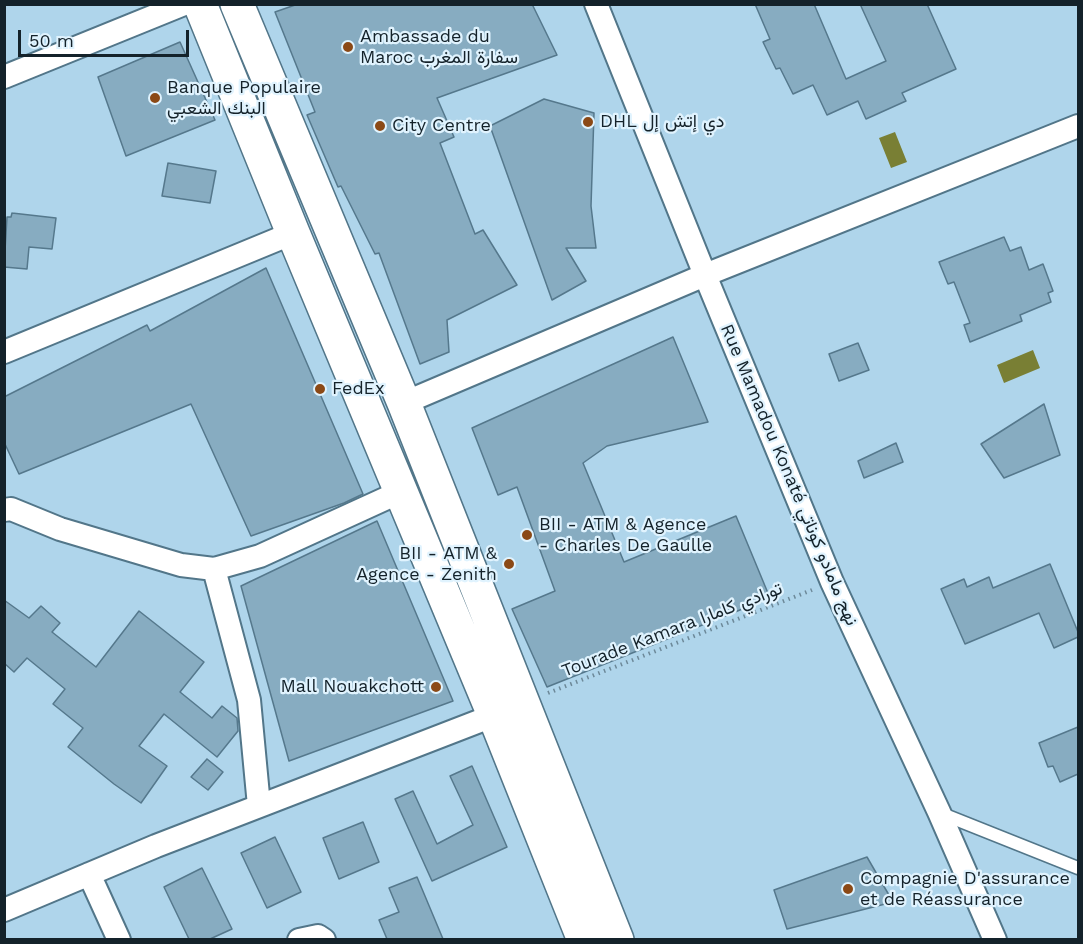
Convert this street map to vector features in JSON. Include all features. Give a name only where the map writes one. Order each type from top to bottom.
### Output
[{"type":"street","points":[[4,77],[184,4]]},
{"type":"street","points":[[200,4],[400,492],[508,709],[617,939]]},
{"type":"street","points":[[237,4],[404,403],[585,939]]},
{"type":"street","name":"Rue Mamadou Konaté نهج مامادو كوناتي","points":[[596,4],[832,582],[939,812],[995,939]]},
{"type":"street","points":[[404,403],[705,275],[1078,126]]},
{"type":"street","points":[[4,352],[293,233]]},
{"type":"street","points":[[4,510],[11,509],[60,529],[181,565],[214,569],[260,556],[400,492]]},
{"type":"street","points":[[214,569],[249,700],[259,806]]},
{"type":"street","points":[[4,910],[259,806],[508,709]]},
{"type":"street","points":[[89,874],[119,939]]},
{"type":"street","points":[[299,939],[318,936],[324,939]]},
{"type":"lane","points":[[939,812],[1078,868]]},
{"type":"path","name":"Tourade Kamara تورادي كامارا","points":[[508,709],[832,582]]},
{"type":"shaded area","points":[[895,132],[907,162],[891,168],[879,138]]},
{"type":"shaded area","points":[[1033,350],[1040,368],[1004,383],[997,365]]},
{"type":"building","points":[[298,4],[532,4],[557,55],[437,98],[454,137],[440,143],[475,234],[483,230],[517,285],[447,320],[449,352],[420,364],[379,253],[375,254],[341,186],[338,187],[307,115],[315,112],[275,12]]},
{"type":"building","points":[[755,4],[814,4],[846,79],[886,61],[860,4],[927,4],[956,69],[902,93],[906,101],[866,119],[858,101],[827,115],[813,85],[793,94],[780,68],[776,69],[763,42],[770,39]]},
{"type":"building","name":"Banque Populaire البنك الشعبي","points":[[180,42],[215,120],[126,156],[98,77]]},
{"type":"building","points":[[544,99],[594,113],[591,206],[596,248],[566,248],[586,281],[552,300],[490,126]]},
{"type":"building","points":[[168,163],[216,171],[210,203],[162,196]]},
{"type":"building","points":[[12,213],[56,218],[52,249],[29,247],[27,269],[4,267],[7,217],[11,217]]},
{"type":"building","points":[[1004,237],[1010,251],[1021,247],[1029,270],[1043,264],[1053,291],[1048,293],[1051,302],[1020,315],[1022,321],[970,342],[964,325],[970,323],[954,282],[948,284],[939,262]]},
{"type":"building","points":[[266,268],[363,494],[251,536],[191,404],[19,474],[4,442],[4,397],[147,325],[150,331]]},
{"type":"building","points":[[673,337],[708,422],[607,446],[583,463],[624,562],[736,516],[770,598],[547,687],[512,609],[555,591],[517,487],[498,495],[472,428]]},
{"type":"building","points":[[858,343],[869,370],[839,381],[829,354]]},
{"type":"building","points":[[1044,404],[1060,455],[1004,478],[981,444]]},
{"type":"building","points":[[896,443],[903,462],[864,478],[858,461]]},
{"type":"building","points":[[377,521],[453,701],[289,761],[241,586]]},
{"type":"building","points":[[1050,564],[1078,637],[1054,648],[1039,613],[965,644],[941,589],[964,579],[967,587],[989,577],[993,588]]},
{"type":"building","points":[[4,600],[29,618],[41,606],[60,623],[52,632],[96,667],[139,611],[204,662],[180,692],[212,718],[222,706],[237,718],[238,731],[217,757],[164,714],[139,746],[167,766],[141,803],[68,747],[83,728],[53,704],[65,689],[27,658],[14,672],[4,663]]},
{"type":"building","points":[[1078,727],[1078,774],[1060,782],[1053,766],[1048,767],[1039,743]]},
{"type":"building","points":[[207,759],[223,772],[208,790],[191,777]]},
{"type":"building","points":[[472,766],[507,847],[432,881],[395,799],[413,791],[437,844],[473,825],[450,776]]},
{"type":"building","points":[[363,822],[379,862],[339,879],[323,838]]},
{"type":"building","points":[[275,837],[301,892],[267,908],[241,853]]},
{"type":"building","points":[[867,857],[893,902],[787,929],[774,890]]},
{"type":"building","points":[[202,868],[232,929],[210,939],[189,939],[164,887]]},
{"type":"building","points":[[417,877],[443,939],[387,939],[379,920],[399,912],[389,888]]},
{"type":"place","name":"Ambassade du Maroc سفارة المغرب","points":[[348,47]]},
{"type":"place","name":"Banque Populaire البنك الشعبي","points":[[155,98]]},
{"type":"place","name":"DHL دي إتش إل","points":[[588,122]]},
{"type":"place","name":"City Centre","points":[[380,126]]},
{"type":"place","name":"FedEx","points":[[320,389]]},
{"type":"place","name":"BII - ATM & Agence - Charles De Gaulle","points":[[527,535]]},
{"type":"place","name":"BII - ATM & Agence - Zenith","points":[[509,564]]},
{"type":"place","name":"Mall Nouakchott","points":[[436,687]]},
{"type":"place","name":"Compagnie D'assurance et de Réassurance","points":[[848,889]]}]
